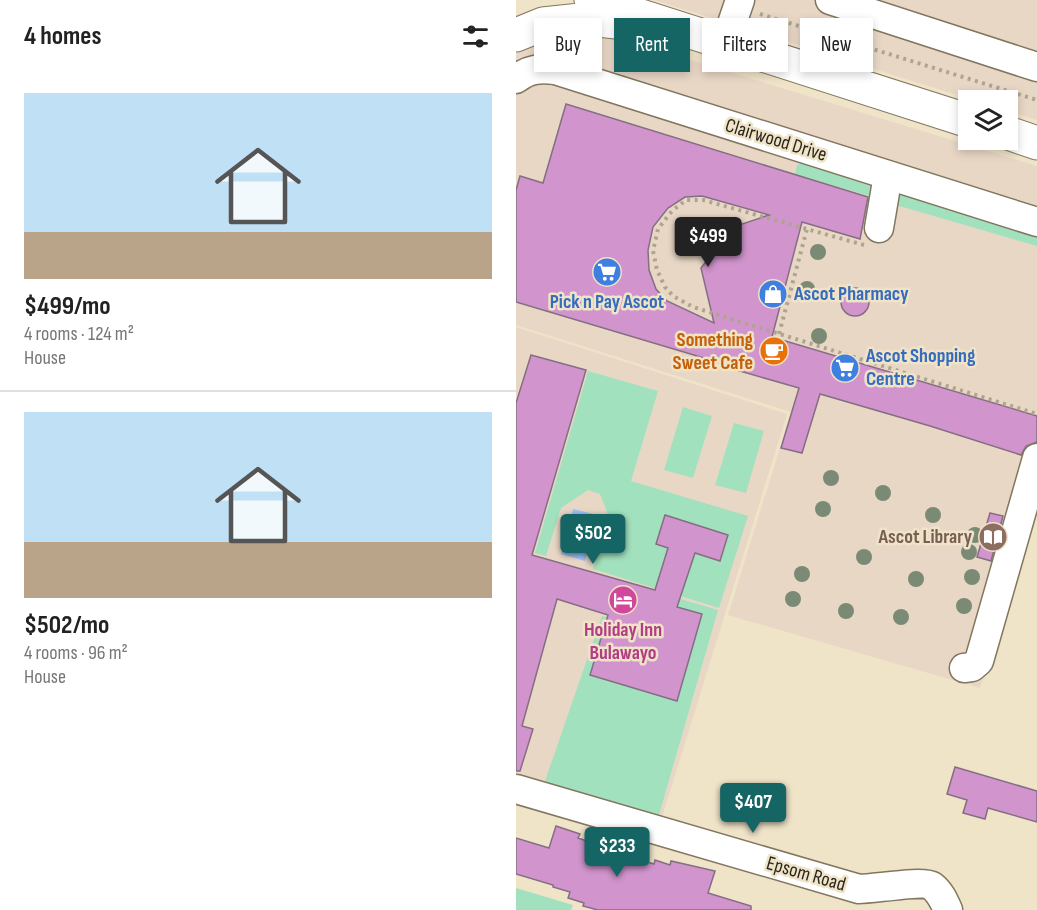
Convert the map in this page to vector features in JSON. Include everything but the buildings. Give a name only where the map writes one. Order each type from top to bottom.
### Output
[{"type":"highway","points":[[591,0],[645,18]]},
{"type":"highway","points":[[627,0],[658,18]]},
{"type":"highway","points":[[516,35],[543,24],[590,19],[614,22]]},
{"type":"highway","points":[[788,64],[958,118]]},
{"type":"highway","points":[[1018,137],[1037,143]]},
{"type":"street","points":[[830,0],[1037,67]]},
{"type":"street","name":"Clairwood Drive","points":[[516,80],[539,68],[555,70],[1037,222]]},
{"type":"street","points":[[874,237],[888,175]]},
{"type":"street","points":[[964,668],[972,667],[979,661],[1037,458]]},
{"type":"street","name":"Epsom Road","points":[[516,789],[859,889],[919,883],[930,885],[940,895],[948,910]]},
{"type":"path","points":[[739,4],[1037,100]]},
{"type":"path","points":[[874,237],[807,229],[703,200],[686,200],[672,211],[658,229],[653,251],[664,287],[673,296],[693,307],[1037,414]]},
{"type":"path","points":[[779,334],[807,229]]},
{"type":"shaded area","points":[[654,0],[1037,0],[1037,120],[1018,114],[1018,90],[958,90],[958,95],[873,69],[873,18],[800,18],[800,46],[788,42],[788,18],[711,18]]},
{"type":"shaded area","name":"Ascot Shopping Centre","points":[[602,33],[614,37],[614,72],[690,72],[690,60],[702,64],[702,72],[730,72],[958,142],[958,150],[985,150],[1037,166],[1037,505],[980,688],[728,615],[791,412],[516,325],[516,48],[534,43],[534,72],[602,72]]},
{"type":"shaded area","name":"Holiday Inn Bulawayo","points":[[516,327],[787,414],[659,827],[516,786]]},
{"type":"green space","points":[[805,161],[867,179],[873,190],[873,197],[795,174],[797,165]]},
{"type":"green space","points":[[907,192],[1037,232],[1037,246],[896,205],[898,197]]},
{"type":"green space","points":[[588,371],[658,391],[631,481],[748,516],[719,608],[593,569],[609,517],[600,494],[588,490],[561,508],[546,556],[535,553]]},
{"type":"green space","points":[[683,407],[712,416],[693,478],[664,470]]},
{"type":"green space","points":[[734,423],[764,431],[746,493],[715,485]]},
{"type":"green space","points":[[657,592],[718,610],[659,815],[544,784],[602,616],[620,621]]},
{"type":"green space","points":[[516,888],[573,905],[571,910],[516,910]]},
{"type":"water","points":[[573,509],[598,515],[585,561],[561,554]]},
{"type":"place","name":"Pick n Pay Ascot","points":[[607,272]]},
{"type":"place","name":"Ascot Pharmacy","points":[[773,294]]},
{"type":"place","name":"Something Sweet Cafe","points":[[774,351]]},
{"type":"place","name":"Ascot Shopping Centre","points":[[845,368]]},
{"type":"place","name":"Ascot Library","points":[[993,537]]},
{"type":"place","name":"Holiday Inn Bulawayo","points":[[623,600]]}]
